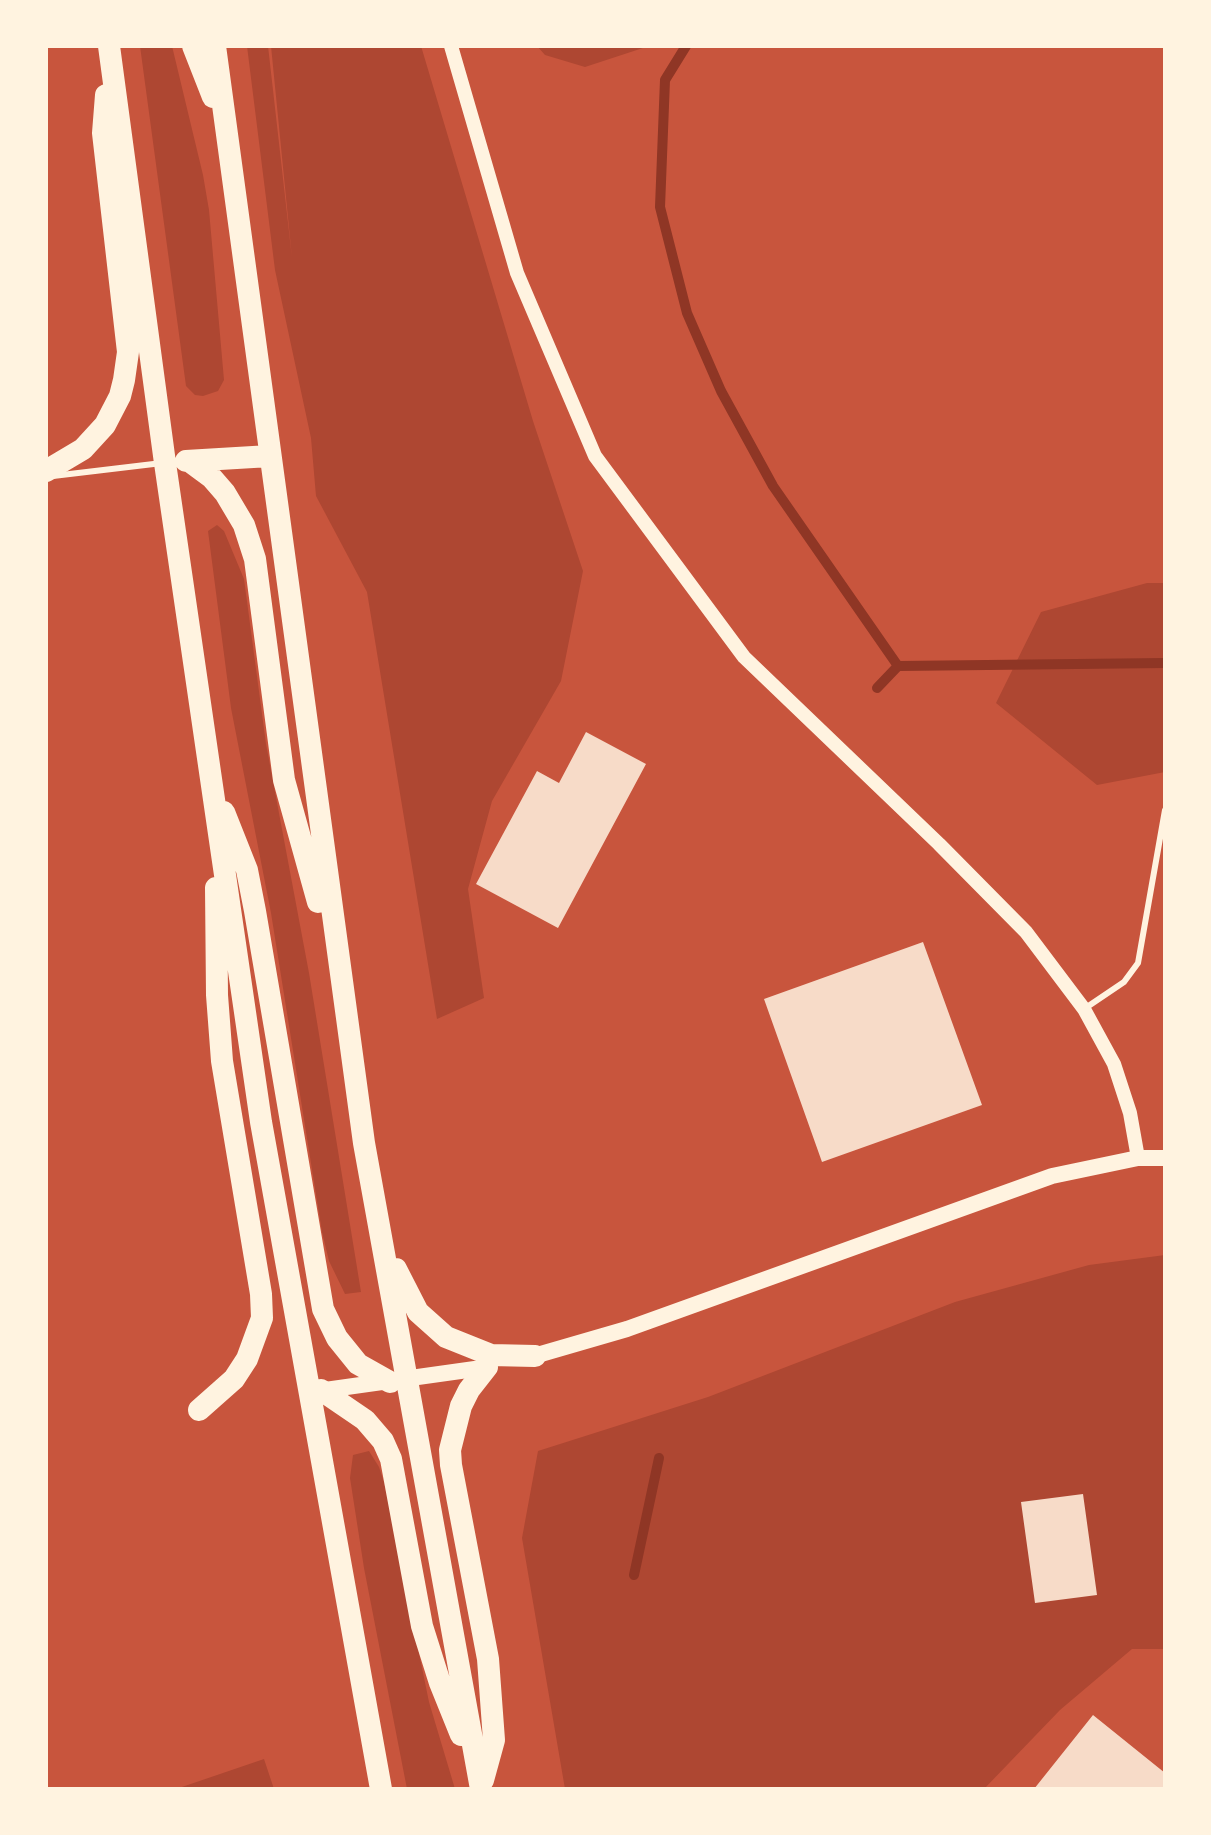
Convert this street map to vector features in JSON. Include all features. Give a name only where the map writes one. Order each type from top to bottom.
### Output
[{"type":"highway","points":[[193,46],[224,124]]},
{"type":"highway","points":[[215,46],[341,984],[364,1143],[380,1227],[399,1381],[481,1789]]},
{"type":"highway","points":[[109,48],[165,463],[261,1122],[315,1391],[381,1789]]},
{"type":"highway","points":[[46,474],[83,449],[105,425],[120,396],[124,380],[128,352],[103,133],[109,48]]},
{"type":"highway","points":[[165,463],[270,456]]},
{"type":"highway","points":[[189,461],[212,478],[225,493],[244,525],[255,559],[284,780],[341,984]]},
{"type":"highway","points":[[211,777],[247,870],[323,1309],[337,1338],[358,1364],[399,1381]]},
{"type":"highway","points":[[199,1410],[234,1379],[247,1359],[262,1318],[261,1294],[222,1061],[216,979],[218,831]]},
{"type":"highway","points":[[380,1227],[401,1284],[418,1312],[430,1324],[446,1337],[491,1355],[535,1356]]},
{"type":"highway","points":[[481,1789],[494,1740],[492,1699],[488,1659],[450,1450],[461,1406],[487,1367]]},
{"type":"highway","points":[[315,1391],[365,1420],[383,1441],[391,1459],[422,1626],[440,1683],[481,1789]]},
{"type":"main road","points":[[315,1391],[399,1381],[535,1356],[627,1329],[1052,1176],[1138,1158],[1165,1158]]},
{"type":"street","points":[[451,46],[517,273],[595,456],[744,657],[1026,932],[1084,1009],[1114,1064],[1130,1113],[1138,1158]]},
{"type":"lane","points":[[46,474],[165,463]]},
{"type":"lane","points":[[1084,1009],[1124,982],[1138,963],[1165,810]]},
{"type":"shaded area","points":[[140,46],[172,46],[203,175],[209,210],[224,380],[218,391],[203,396],[195,395],[186,386]]},
{"type":"shaded area","points":[[247,46],[268,46],[292,258],[271,46],[421,46],[533,421],[583,571],[561,681],[492,801],[468,889],[484,998],[437,1019],[367,592],[316,496],[311,438],[275,270]]},
{"type":"shaded area","points":[[537,46],[649,46],[585,67],[545,55]]},
{"type":"shaded area","points":[[217,525],[224,531],[244,579],[266,744],[309,973],[361,1292],[345,1294],[329,1261],[322,1232],[271,913],[231,708],[208,531]]},
{"type":"shaded area","points":[[1147,583],[1165,583],[1165,772],[1097,785],[996,703],[1041,612]]},
{"type":"shaded area","points":[[1165,1255],[1165,1649],[1132,1649],[1060,1710],[984,1789],[565,1789],[522,1538],[538,1451],[708,1397],[955,1302],[1089,1265]]},
{"type":"shaded area","points":[[369,1451],[384,1482],[429,1702],[455,1789],[407,1789],[364,1568],[350,1478],[353,1455]]},
{"type":"shaded area","points":[[264,1759],[274,1789],[176,1789]]},
{"type":"building","points":[[586,732],[646,764],[558,928],[476,884],[537,771],[559,783]]},
{"type":"building","points":[[923,942],[982,1105],[822,1162],[764,999]]},
{"type":"building","points":[[1083,1494],[1097,1595],[1035,1603],[1021,1502]]},
{"type":"building","points":[[1093,1715],[1165,1773],[1165,1789],[1034,1789]]},
{"type":"waterway","points":[[686,46],[665,80],[660,207],[687,313],[721,391],[773,486],[898,666]]},
{"type":"waterway","points":[[898,666],[1165,663]]},
{"type":"waterway","points":[[877,688],[898,666]]},
{"type":"waterway","points":[[634,1575],[659,1458]]}]
